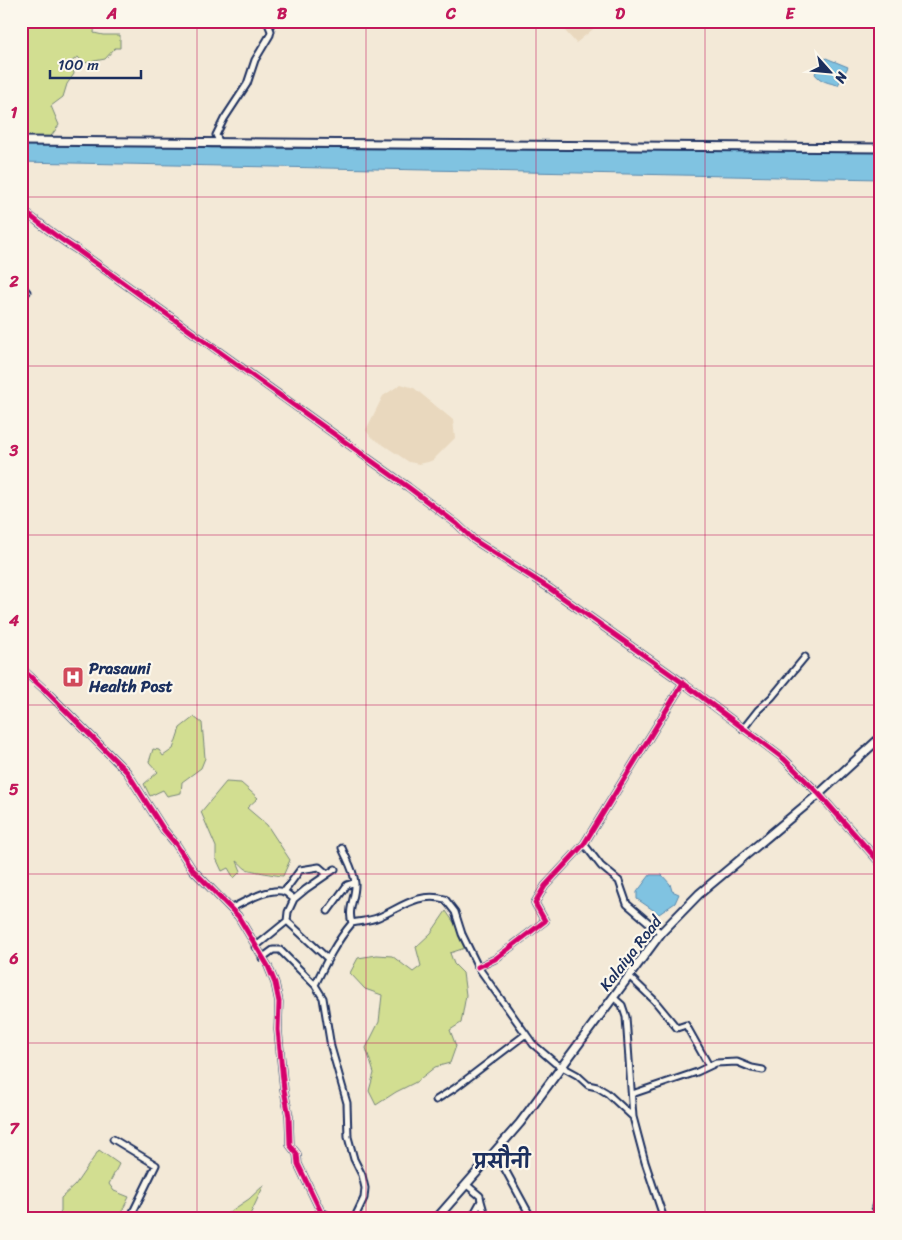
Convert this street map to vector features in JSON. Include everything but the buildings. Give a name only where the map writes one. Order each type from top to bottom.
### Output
[{"type":"main road","points":[[21,141],[881,148]]},
{"type":"main road","name":"Kalaiya Road","points":[[436,1219],[520,1123],[661,933],[724,871],[819,794],[881,737]]},
{"type":"street","points":[[220,143],[216,135],[220,126],[247,84],[255,60],[270,35],[271,31],[266,21]]},
{"type":"street","points":[[21,209],[58,239],[408,487],[457,524],[474,540],[549,588],[683,683],[784,760],[819,794],[881,864]]},
{"type":"street","points":[[21,285],[27,292]]},
{"type":"street","points":[[743,729],[805,658]]},
{"type":"street","points":[[21,668],[127,772],[164,830],[176,844],[192,869],[238,916],[262,958],[275,983],[279,1002],[278,1030],[284,1090],[289,1116],[290,1145],[297,1154],[298,1164],[321,1212],[322,1219]]},
{"type":"street","points":[[478,967],[495,959],[546,921],[535,903],[536,901],[545,886],[584,844],[683,683]]},
{"type":"street","points":[[874,743],[881,749]]},
{"type":"street","points":[[584,844],[601,866],[619,881],[627,904],[661,933]]},
{"type":"street","points":[[342,848],[353,871],[355,884],[354,898],[349,912],[352,922]]},
{"type":"street","points":[[284,892],[300,870],[319,867],[327,874]]},
{"type":"street","points":[[255,947],[287,921],[288,912],[294,899],[335,869]]},
{"type":"street","points":[[328,911],[347,885],[355,884]]},
{"type":"street","points":[[232,908],[259,895],[276,891],[284,892],[294,899]]},
{"type":"street","points":[[316,985],[339,938],[352,922],[377,918],[415,899],[427,896],[445,899],[455,912],[462,934],[478,967],[542,1053],[577,1075],[588,1085],[597,1087],[607,1093],[633,1118]]},
{"type":"street","points":[[287,921],[328,958]]},
{"type":"street","points":[[262,958],[273,950],[280,950],[316,985],[324,998],[331,1047],[347,1102],[348,1137],[365,1188],[364,1198],[354,1219]]},
{"type":"street","points":[[628,976],[654,1000],[677,1028],[686,1025],[709,1066]]},
{"type":"street","points":[[613,997],[622,1005],[626,1018],[633,1118],[664,1219]]},
{"type":"street","points":[[436,1100],[477,1072],[526,1034]]},
{"type":"street","points":[[632,1094],[697,1072],[716,1063],[737,1062],[763,1070]]},
{"type":"street","points":[[114,1139],[156,1165],[131,1216]]},
{"type":"street","points":[[495,1151],[532,1219]]},
{"type":"street","points":[[467,1184],[480,1196],[486,1219]]},
{"type":"street","points":[[881,1186],[875,1207],[881,1212]]},
{"type":"street","points":[[471,1219],[481,1201]]},
{"type":"street","points":[[321,1212],[336,1219]]},
{"type":"shaded area","points":[[556,21],[603,21],[576,43]]},
{"type":"shaded area","points":[[401,384],[414,388],[453,420],[455,438],[433,460],[428,462],[419,464],[409,462],[370,436],[366,430],[383,396]]},
{"type":"green space","points":[[21,21],[95,21],[94,33],[120,35],[120,48],[115,48],[105,59],[84,63],[78,57],[72,61],[74,74],[67,84],[63,97],[51,106],[59,125],[49,139],[21,138]]},
{"type":"green space","points":[[194,717],[202,723],[205,758],[201,768],[182,782],[181,793],[167,796],[163,790],[150,796],[144,784],[158,772],[149,762],[153,749],[159,750],[163,756],[173,749],[180,728]]},
{"type":"green space","points":[[226,782],[241,783],[258,798],[247,808],[267,825],[290,860],[283,876],[246,869],[237,861],[241,871],[234,878],[228,868],[222,871],[216,858],[216,847],[201,812]]},
{"type":"green space","points":[[446,911],[455,924],[465,948],[450,953],[454,964],[463,973],[466,995],[461,1023],[450,1030],[456,1046],[450,1063],[435,1067],[416,1082],[376,1105],[369,1091],[374,1073],[366,1048],[379,1022],[382,995],[365,989],[350,973],[358,958],[377,955],[392,956],[413,972],[421,966],[416,947],[431,933]]},
{"type":"green space","points":[[99,1150],[119,1164],[109,1184],[114,1191],[129,1197],[120,1215],[126,1219],[58,1219],[61,1211],[61,1198],[75,1185]]},
{"type":"green space","points":[[264,1185],[248,1219],[219,1219],[249,1199]]},
{"type":"water","points":[[826,58],[848,67],[838,85],[829,83],[815,74],[819,64]]},
{"type":"water","points":[[21,144],[187,145],[211,148],[881,151],[881,179],[21,162]]},
{"type":"water","points":[[650,875],[662,875],[670,884],[672,891],[679,894],[675,903],[659,914],[637,899],[637,892]]},
{"type":"cycle path","points":[[21,209],[408,487],[457,524],[474,540],[549,588],[683,683]]},
{"type":"cycle path","points":[[21,668],[127,772],[164,830],[176,844],[192,869],[238,916],[268,966],[275,983],[279,1002],[278,1030],[284,1090],[289,1116],[290,1145],[297,1154],[298,1164],[321,1212],[322,1219]]},
{"type":"cycle path","points":[[478,967],[495,959],[545,921],[535,903],[536,901],[545,886],[584,844],[683,683],[784,759],[819,794],[881,864]]},
{"type":"place","name":"Prasauni Health Post","points":[[73,677]]},
{"type":"district","name":"प्रसौनी","points":[[502,1161]]}]
